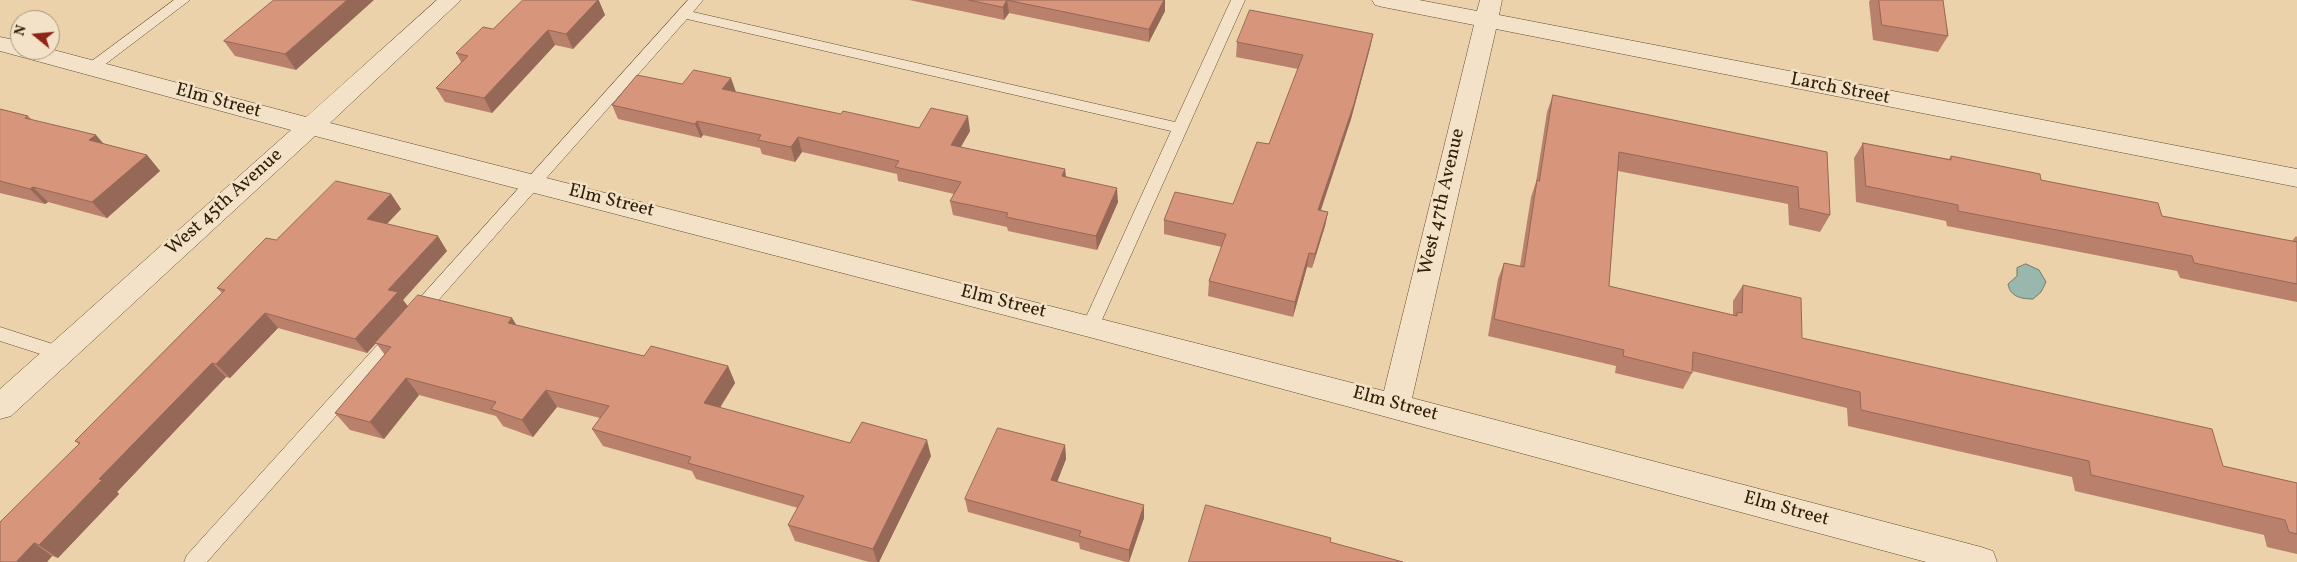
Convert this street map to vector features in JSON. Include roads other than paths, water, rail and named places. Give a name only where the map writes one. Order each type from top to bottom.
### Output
[{"type":"street","name":"West 45th Avenue","points":[[0,407],[450,0]]},
{"type":"street","name":"Larch Street","points":[[1383,0],[1489,10],[2297,178]]},
{"type":"street","name":"West 47th Avenue","points":[[1396,405],[1489,10]]},
{"type":"street","name":"Elm Street","points":[[60,60],[310,127],[533,182],[1396,405],[1981,562]]},
{"type":"lane","points":[[90,68],[183,0]]},
{"type":"lane","points":[[194,562],[696,0]]},
{"type":"lane","points":[[1091,326],[1238,0]]},
{"type":"lane","points":[[683,14],[1180,128]]},
{"type":"lane","points":[[0,334],[59,354]]}]
